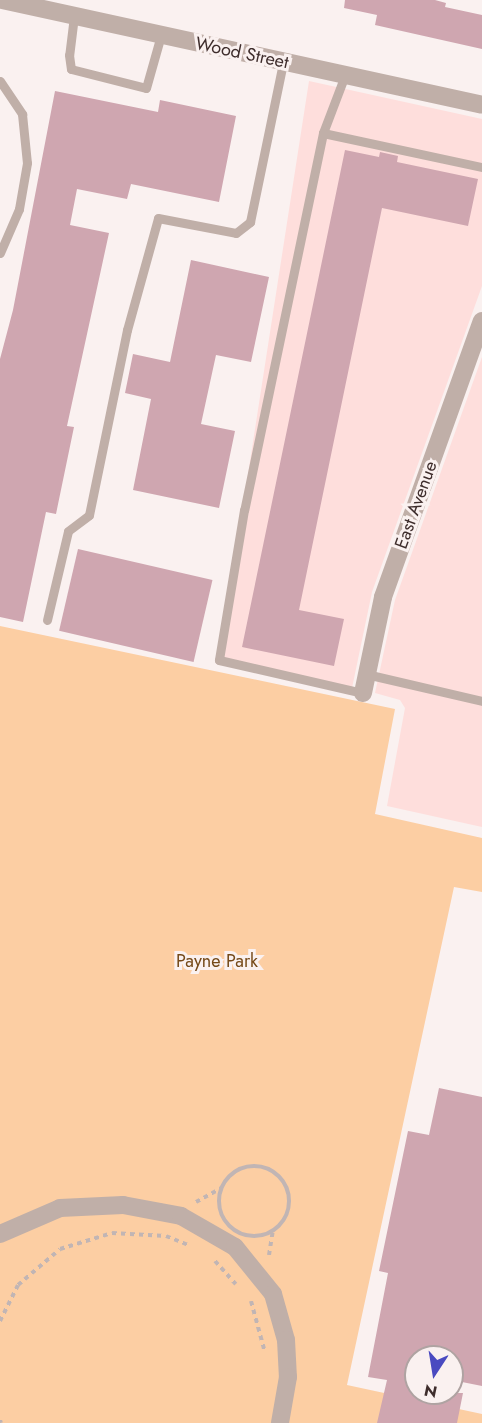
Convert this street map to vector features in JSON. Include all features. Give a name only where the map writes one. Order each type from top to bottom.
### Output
[{"type":"street","name":"Wood Street","points":[[2,0],[482,105]]},
{"type":"street","name":"East Avenue","points":[[363,693],[383,597],[478,347],[482,321]]},
{"type":"street","points":[[0,1234],[60,1208],[123,1205],[181,1216],[235,1247],[273,1294],[286,1340],[288,1377],[280,1423]]},
{"type":"lane","points":[[74,16],[69,55],[71,69],[146,88],[161,35]]},
{"type":"lane","points":[[47,620],[68,531],[89,515],[127,330],[158,218],[236,233],[250,222],[283,62]]},
{"type":"lane","points":[[345,75],[323,134],[244,510],[219,660],[363,693]]},
{"type":"lane","points":[[0,81],[22,114],[27,163],[19,209],[0,253]]},
{"type":"lane","points":[[323,134],[482,168]]},
{"type":"lane","points":[[366,674],[482,701]]},
{"type":"path","points":[[186,1204],[204,1201],[240,1169],[267,1169],[286,1187],[286,1214],[267,1233],[241,1233],[222,1215],[221,1188]]},
{"type":"path","points":[[152,1227],[200,1246]]},
{"type":"path","points":[[0,1321],[18,1285],[60,1250],[112,1233],[166,1236],[192,1247]]},
{"type":"path","points":[[206,1255],[237,1286]]},
{"type":"path","points":[[215,1255],[243,1283]]},
{"type":"path","points":[[262,1313],[247,1293],[252,1302],[266,1356]]},
{"type":"shaded area","points":[[309,81],[482,119],[482,286],[372,592],[352,688],[219,661]]},
{"type":"shaded area","points":[[482,357],[482,827],[387,806],[405,708],[400,700],[375,693],[395,600]]},
{"type":"green space","name":"Payne Park","points":[[0,626],[395,709],[375,814],[482,838],[482,892],[454,887],[347,1385],[404,1397],[404,1405],[440,1405],[482,1414],[482,1423],[0,1423]]},
{"type":"building","points":[[345,0],[435,0],[446,3],[445,7],[482,15],[482,49],[375,25],[377,15],[344,8]]},
{"type":"building","points":[[55,91],[158,112],[160,100],[236,116],[219,202],[131,184],[127,199],[77,189],[70,225],[109,233],[67,426],[74,427],[56,514],[46,512],[23,622],[0,617],[0,359],[13,310]]},
{"type":"building","points":[[345,150],[379,157],[380,152],[398,156],[397,162],[478,179],[468,226],[382,208],[299,610],[344,619],[334,666],[242,647]]},
{"type":"building","points":[[191,260],[269,277],[251,362],[216,355],[201,424],[235,431],[219,508],[133,490],[151,399],[125,393],[133,354],[170,362]]},
{"type":"building","points":[[78,549],[212,580],[194,662],[59,631]]},
{"type":"building","points":[[439,1088],[482,1097],[482,1386],[464,1382],[464,1345],[404,1345],[404,1405],[461,1405],[457,1423],[377,1423],[387,1380],[368,1377],[388,1273],[379,1271],[408,1131],[429,1135]]}]
